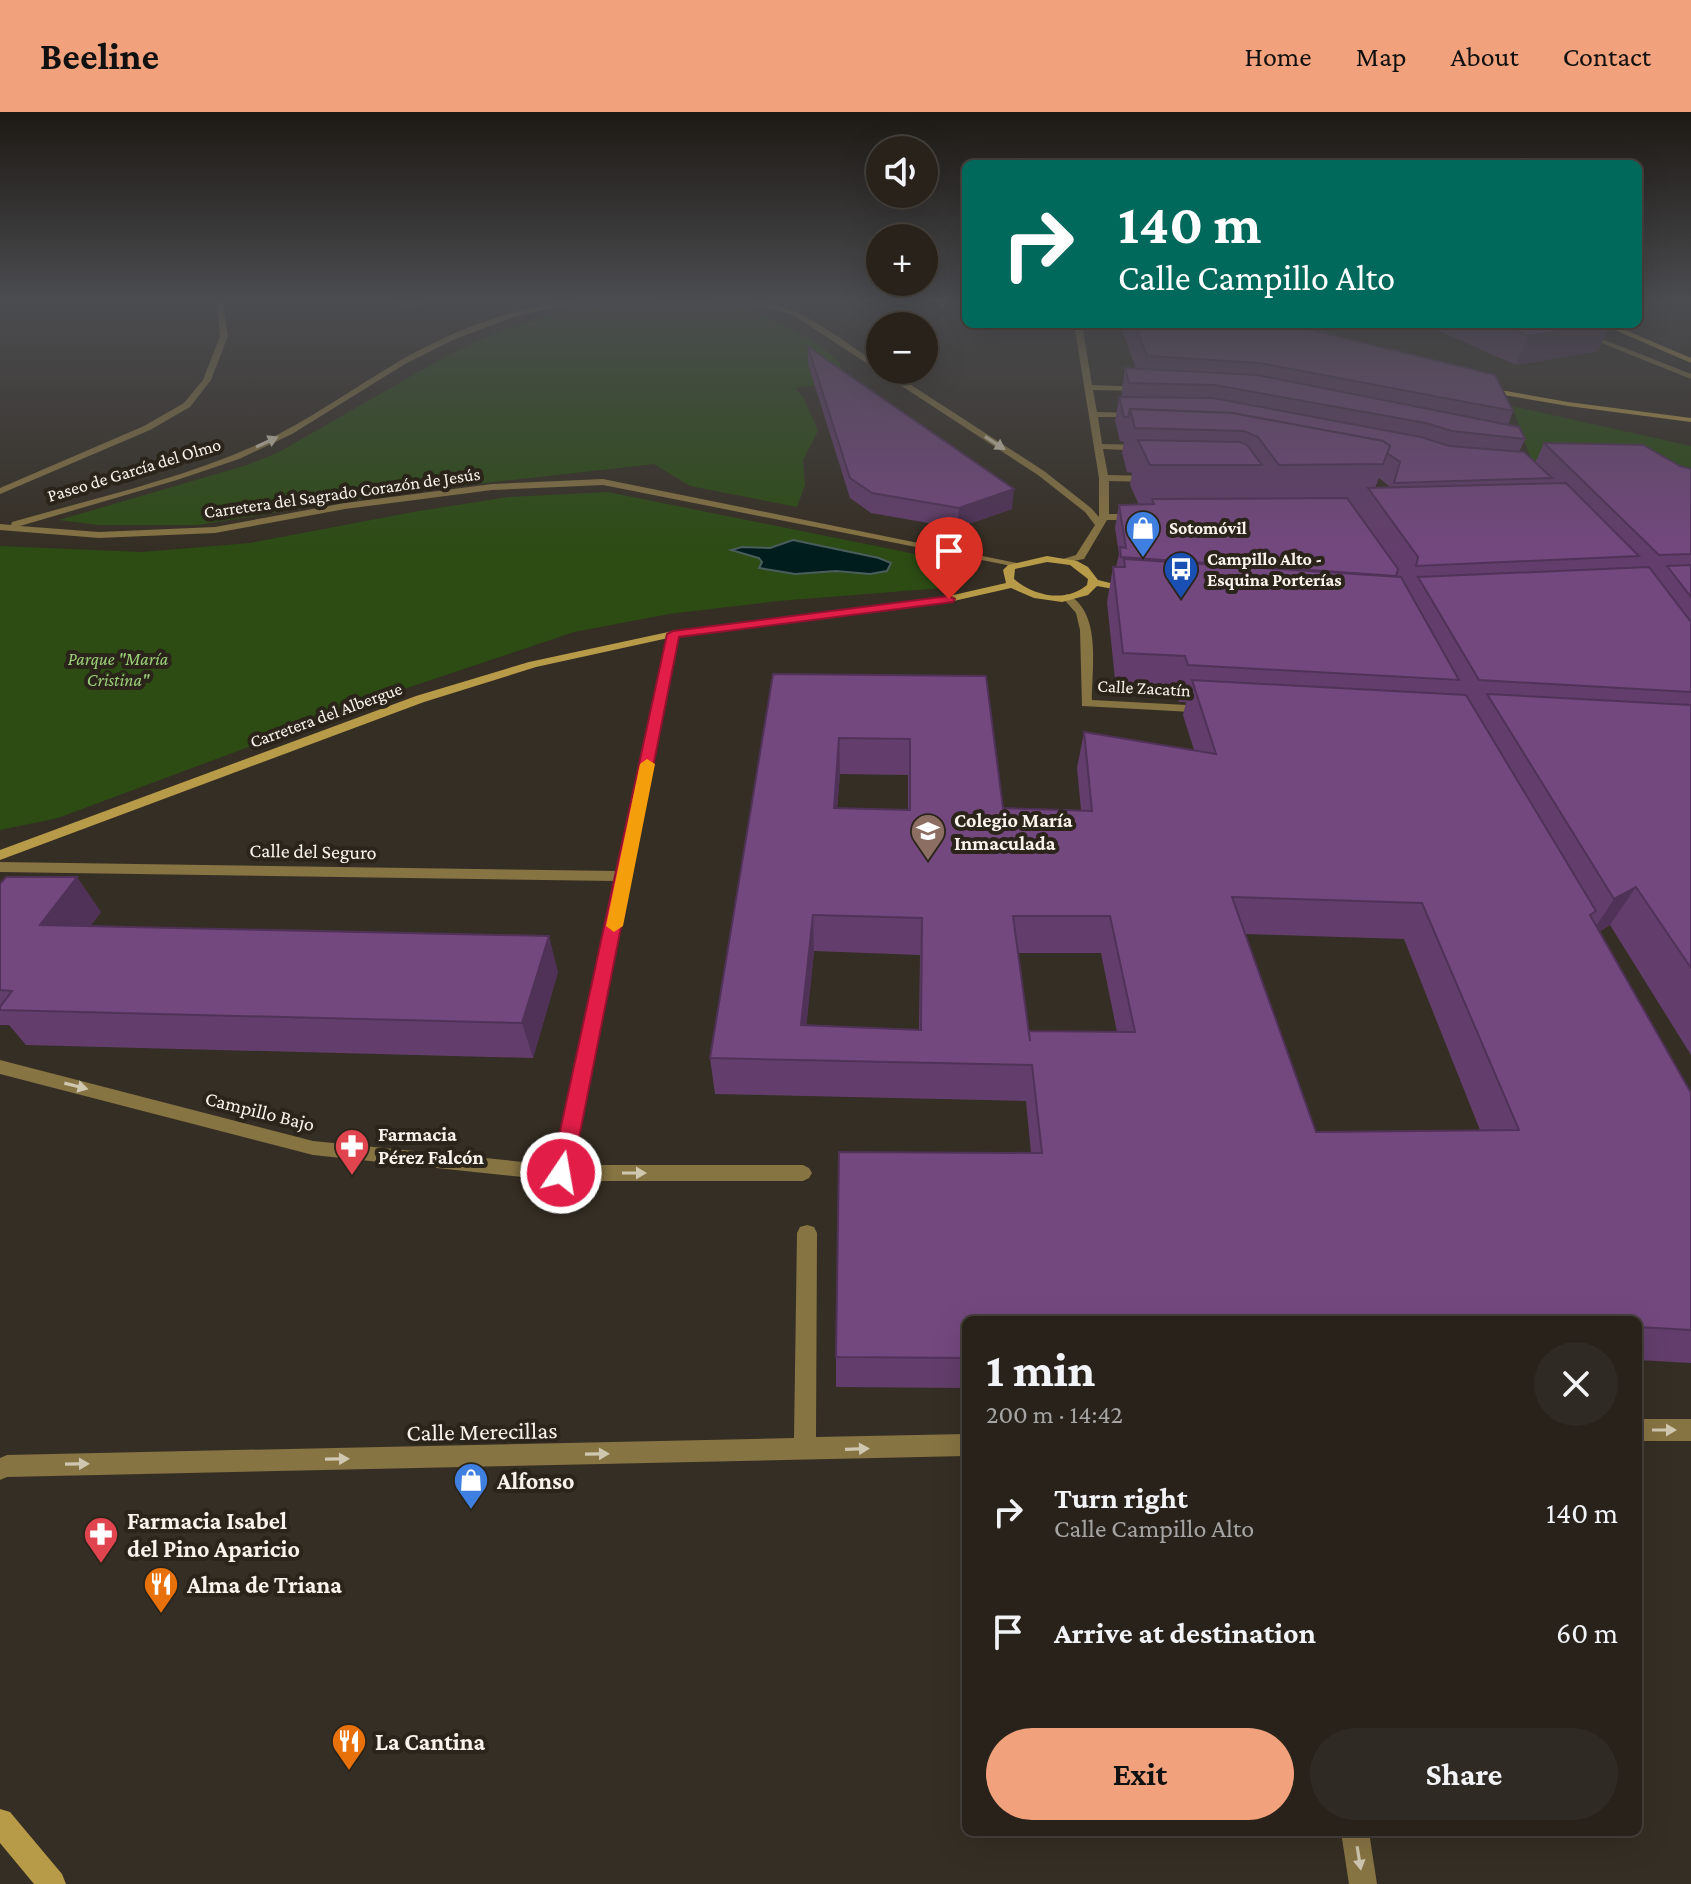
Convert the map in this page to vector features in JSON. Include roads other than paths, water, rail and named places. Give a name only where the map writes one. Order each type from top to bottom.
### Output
[{"type":"street","points":[[0,491],[147,428],[187,405],[203,385]]},
{"type":"street","name":"Paseo de García del Olmo","points":[[3,526],[205,467],[263,445],[371,385]]},
{"type":"street","points":[[906,385],[1041,473],[1102,521],[1151,517]]},
{"type":"street","points":[[1471,386],[1497,395],[1691,420]]},
{"type":"street","points":[[1067,561],[1080,557],[1102,521],[1104,478],[1089,387],[1147,390]]},
{"type":"street","points":[[1093,414],[1150,415]]},
{"type":"street","points":[[1098,446],[1160,448]]},
{"type":"street","points":[[1104,478],[1164,479]]},
{"type":"street","name":"Carretera del Sagrado Corazón de Jesús","points":[[3,526],[99,535],[215,530],[345,506],[492,487],[603,482],[1017,564]]},
{"type":"street","points":[[1047,559],[1067,561],[1084,568],[1092,582],[1088,591],[1067,597],[1034,595],[1013,584],[1008,570],[1017,564],[1047,559]]},
{"type":"street","points":[[1092,582],[1137,590]]},
{"type":"street","name":"Carretera del Albergue","points":[[0,855],[420,699],[533,664],[673,634],[949,599],[1013,584]]},
{"type":"street","name":"Calle Zacatín","points":[[1067,597],[1081,612],[1086,630],[1086,703],[1225,711]]},
{"type":"street","points":[[561,1173],[673,634]]},
{"type":"street","name":"Calle del Seguro","points":[[0,867],[625,876]]},
{"type":"street","name":"Campillo Bajo","points":[[0,1067],[313,1148],[561,1173],[803,1173]]},
{"type":"street","points":[[805,1450],[807,1233]]},
{"type":"street","points":[[1642,1430],[1691,1430]]},
{"type":"street","name":"Calle Merecillas","points":[[0,1469],[23,1465],[962,1445]]},
{"type":"street","points":[[0,1822],[52,1884]]},
{"type":"street","points":[[1356,1836],[1363,1884]]},
{"type":"water","points":[[793,540],[891,563],[887,571],[870,574],[836,571],[795,574],[759,568],[762,562],[759,558],[731,550],[742,547],[770,548]]},
{"type":"place","name":"Sotomóvil","points":[[1143,559]]},
{"type":"place","name":"Campillo Alto - Esquina Porterías","points":[[1181,600]]},
{"type":"place","name":"Colegio María Inmaculada","points":[[928,862]]},
{"type":"place","name":"Farmacia Pérez Falcón","points":[[352,1177]]},
{"type":"place","name":"Alfonso","points":[[471,1511]]},
{"type":"place","name":"Farmacia Isabel del Pino Aparicio","points":[[101,1565]]},
{"type":"place","name":"Alma de Triana","points":[[161,1615]]},
{"type":"place","name":"La Cantina","points":[[349,1772]]},
{"type":"park label","name":"Parque \"María Cristina\"","points":[[118,669]]}]
